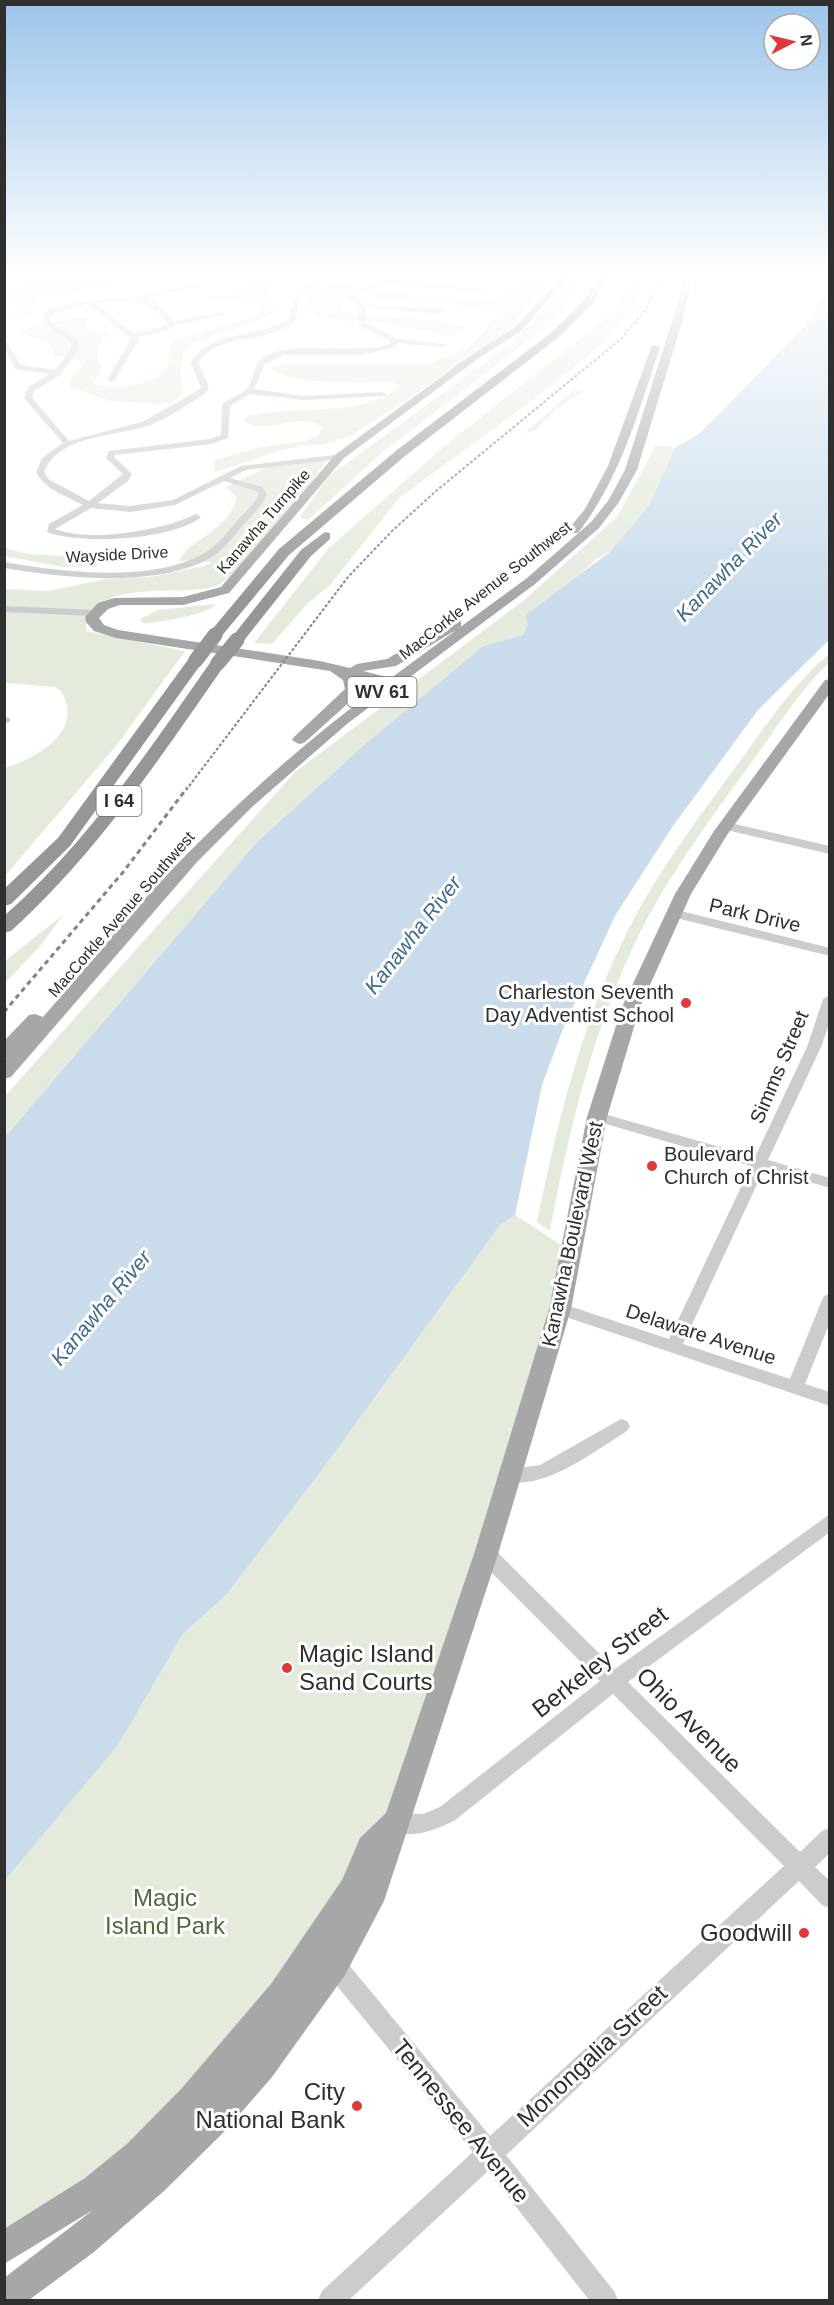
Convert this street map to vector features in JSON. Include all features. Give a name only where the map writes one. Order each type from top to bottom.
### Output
[{"type":"highway","name":"I 64","points":[[4,900],[64,842],[196,660],[284,552],[401,453],[490,385]]},
{"type":"highway","name":"I 64","points":[[4,927],[25,910],[89,841],[218,663],[306,553],[362,500],[509,385]]},
{"type":"highway","points":[[4,934],[25,910]]},
{"type":"main road","name":"Kanawha Turnpike","points":[[94,613],[119,601],[183,601],[225,590],[340,456],[437,385]]},
{"type":"main road","name":"MacCorkle Avenue Southwest","points":[[4,1053],[183,852],[261,772],[299,740],[567,539],[599,497],[615,465],[645,385]]},
{"type":"main road","name":"MacCorkle Avenue Southwest","points":[[4,1073],[199,851],[297,758],[565,554],[595,525],[613,502],[631,470],[657,385]]},
{"type":"main road","points":[[94,613],[93,622],[96,626],[116,634],[333,668],[395,683]]},
{"type":"main road","points":[[333,668],[375,667],[391,663],[456,624]]},
{"type":"main road","points":[[299,740],[307,730],[346,697],[352,688],[349,678],[333,668]]},
{"type":"main road","name":"Kanawha Boulevard West","points":[[4,2299],[153,2180],[216,2118],[261,2066],[326,1954],[370,1848],[395,1823],[486,1554],[560,1309],[597,1117],[631,1007],[673,913],[726,826],[827,689]]},
{"type":"main road","name":"Kanawha Boulevard West","points":[[4,2248],[96,2188],[139,2154],[235,2051],[282,1995],[326,1954]]},
{"type":"street","points":[[39,385],[32,389],[28,398],[67,443]]},
{"type":"street","points":[[204,385],[202,392],[159,418],[67,443],[43,461],[40,472],[44,480],[90,505],[111,509],[152,508],[175,502],[221,478],[255,465],[340,456]]},
{"type":"street","points":[[196,517],[178,527],[139,534],[63,534],[50,530],[52,526],[90,505],[117,486],[128,474],[110,458],[111,453],[220,439],[225,436],[226,405],[248,391],[252,385]]},
{"type":"street","points":[[248,391],[304,398],[382,394]]},
{"type":"street","name":"Wayside Drive","points":[[4,565],[41,571],[99,573],[151,570],[190,563],[207,556],[225,543],[260,503],[263,494],[259,489],[221,478]]},
{"type":"street","points":[[4,609],[94,613]]},
{"type":"street","points":[[726,826],[830,850]]},
{"type":"street","name":"Park Drive","points":[[673,913],[830,952]]},
{"type":"street","name":"Simms Street","points":[[674,1346],[814,1047],[830,999]]},
{"type":"street","points":[[597,1117],[830,1183]]},
{"type":"street","points":[[795,1387],[830,1300]]},
{"type":"street","name":"Delaware Avenue","points":[[560,1309],[830,1399]]},
{"type":"street","points":[[511,1475],[543,1472],[621,1426]]},
{"type":"street","name":"Berkeley Street","points":[[395,1823],[424,1824],[447,1814],[613,1682],[830,1521]]},
{"type":"street","name":"Ohio Avenue","points":[[486,1554],[830,1897]]},
{"type":"street","name":"Monongalia Street","points":[[331,2301],[488,2152],[830,1838]]},
{"type":"street","name":"Tennessee Avenue","points":[[326,1954],[488,2152],[604,2301]]},
{"type":"green space","points":[[98,385],[110,387],[182,385],[184,393],[171,402],[163,404],[110,401],[69,386]]},
{"type":"green space","points":[[397,385],[429,385],[351,436],[321,445],[303,445],[282,450],[215,472],[215,460],[256,448],[306,441],[318,435],[322,428],[304,421],[252,425],[244,420],[248,416],[268,412],[327,409],[365,404],[401,386]]},
{"type":"green space","points":[[454,385],[471,385],[384,451],[308,520],[300,517],[328,477]]},
{"type":"green space","points":[[522,385],[552,385],[399,498],[331,584],[307,604],[272,644],[254,643],[329,548],[442,448]]},
{"type":"green space","points":[[574,390],[584,391],[556,409],[535,431],[525,433]]},
{"type":"green space","points":[[656,445],[675,448],[649,505],[611,551],[596,559],[528,624],[523,635],[483,646],[365,744],[257,842],[5,1137],[5,1096],[295,772],[523,601],[617,517]]},
{"type":"green space","points":[[327,459],[274,528],[226,580],[216,586],[201,589],[119,595],[103,602],[91,613],[86,631],[185,651],[116,746],[5,876],[5,768],[37,754],[57,738],[67,718],[67,706],[61,692],[55,687],[5,683],[5,589],[48,591],[106,579],[151,577],[204,566],[212,562],[179,561],[190,547],[216,528],[232,510],[237,498],[226,487],[267,467]]},
{"type":"green space","points":[[4,547],[39,555],[76,556],[100,560],[96,566],[63,567],[5,556]]},
{"type":"green space","points":[[216,604],[194,615],[169,620],[142,623],[140,619],[158,610]]},
{"type":"green space","points":[[829,654],[829,663],[786,713],[686,855],[633,947],[605,1016],[582,1086],[550,1231],[537,1222],[565,1099],[590,1019],[623,941],[653,886],[700,816],[780,707],[803,679]]},
{"type":"green space","points":[[64,914],[41,945],[5,983],[5,961]]},
{"type":"green space","name":"Magic Island Park","points":[[515,1215],[569,1250],[395,1823],[193,2099],[5,2248],[5,1880],[121,1739],[183,1634],[226,1595],[500,1225]]},
{"type":"water","name":"Kanawha River","points":[[748,385],[829,385],[829,640],[758,710],[673,826],[616,914],[564,1026],[542,1085],[515,1215],[500,1225],[321,1471],[226,1595],[183,1634],[118,1745],[5,1880],[5,1137],[257,842],[365,744],[483,646],[523,635],[528,624],[526,615],[611,551],[649,505],[675,448],[700,433]]},
{"type":"railway","points":[[186,790],[348,577],[392,531],[436,491],[565,385]]},
{"type":"railway","points":[[4,1012],[124,871],[187,788]]},
{"type":"place","name":"Charleston Seventh Day Adventist School","points":[[686,1003]]},
{"type":"place","name":"Boulevard Church of Christ","points":[[652,1166]]},
{"type":"place","name":"Magic Island Sand Courts","points":[[287,1668]]},
{"type":"place","name":"Goodwill","points":[[804,1933]]},
{"type":"place","name":"City National Bank","points":[[357,2106]]}]
